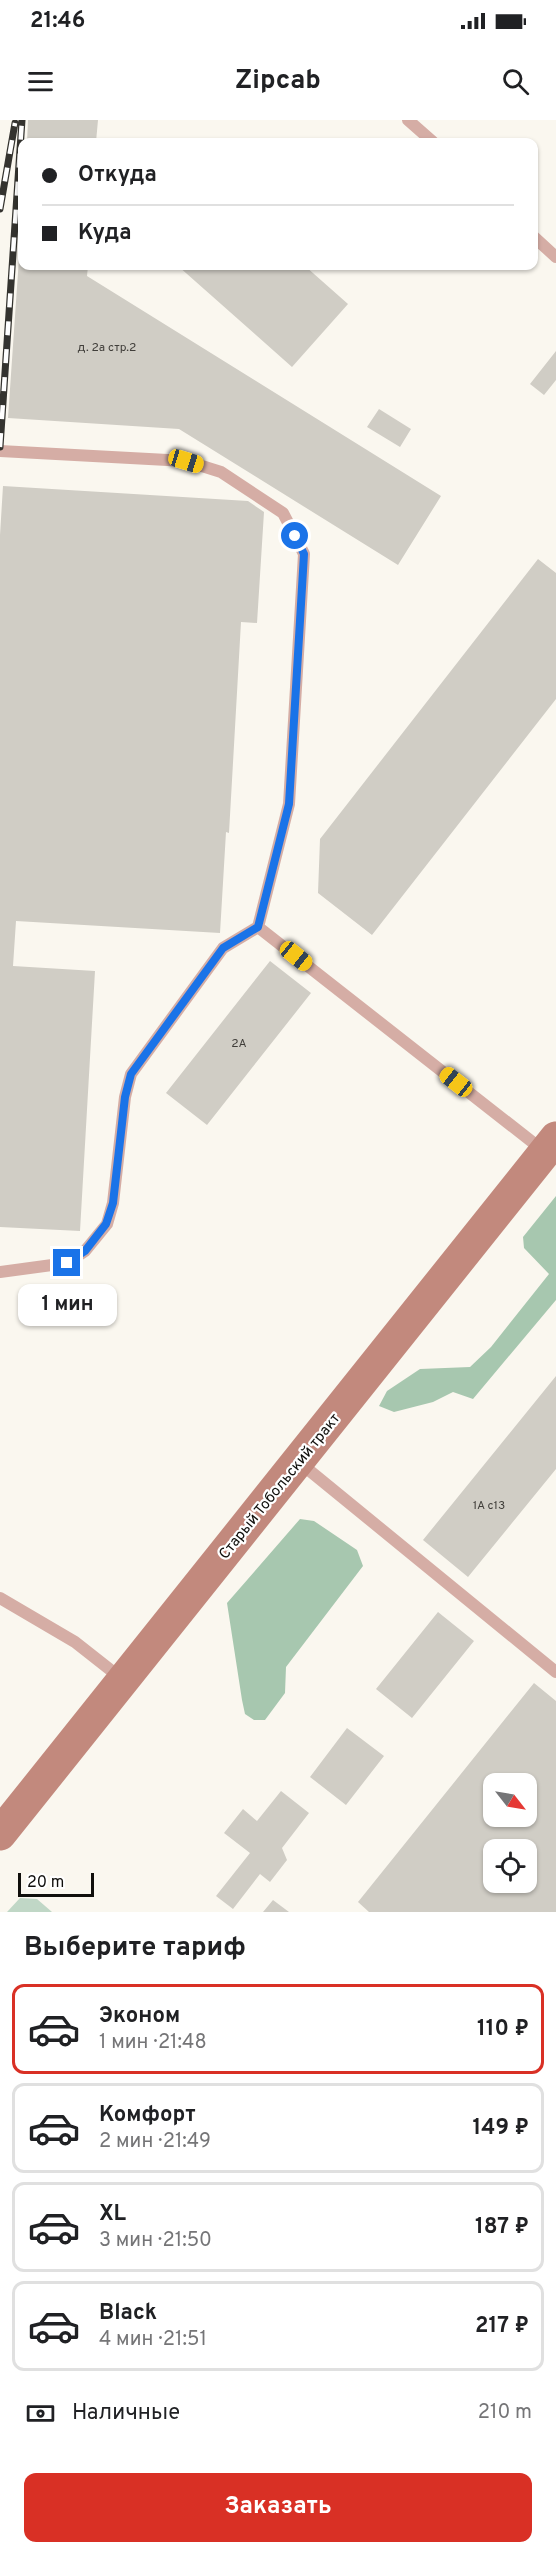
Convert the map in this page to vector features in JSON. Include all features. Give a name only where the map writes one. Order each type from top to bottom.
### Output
[{"type":"street","name":"Старый Тобольский тракт","points":[[0,1834],[550,1145]]},
{"type":"lane","points":[[408,120],[428,138]]},
{"type":"lane","points":[[538,241],[556,257]]},
{"type":"lane","points":[[0,451],[186,461],[221,472],[283,513],[304,554],[289,804],[258,927],[223,948],[131,1074],[125,1097],[113,1203],[106,1224],[85,1251],[67,1263],[0,1272]]},
{"type":"lane","points":[[258,927],[550,1145]]},
{"type":"lane","points":[[298,1462],[556,1672]]},
{"type":"lane","points":[[0,1598],[47,1623],[123,1680]]},
{"type":"green space","points":[[556,1196],[556,1300],[473,1399],[453,1392],[433,1402],[394,1412],[379,1406],[387,1391],[420,1369],[470,1367],[491,1347],[549,1274],[524,1248],[523,1237]]},
{"type":"green space","points":[[300,1519],[314,1521],[357,1550],[363,1566],[286,1667],[285,1693],[265,1720],[254,1720],[245,1714],[227,1603]]},
{"type":"green space","points":[[20,1898],[37,1899],[52,1912],[7,1912]]},
{"type":"building","points":[[28,120],[98,120],[96,138],[27,138]]},
{"type":"building","points":[[18,270],[88,270],[87,276],[441,496],[398,565],[179,429],[8,418]]},
{"type":"building","points":[[183,270],[310,270],[348,304],[292,367]]},
{"type":"building","points":[[556,351],[556,380],[544,395],[530,384]]},
{"type":"building","points":[[379,409],[411,429],[400,447],[367,427]]},
{"type":"building","points":[[3,486],[248,501],[264,512],[257,623],[241,622],[229,833],[226,832],[220,933],[16,921],[13,966],[95,971],[80,1231],[0,1227],[0,535]]},
{"type":"building","points":[[538,559],[556,573],[556,699],[372,935],[318,893],[320,839]]},
{"type":"building","points":[[270,961],[311,993],[207,1125],[166,1093]]},
{"type":"building","points":[[556,1376],[556,1469],[468,1577],[423,1540]]},
{"type":"building","points":[[438,1612],[474,1641],[412,1718],[376,1689]]},
{"type":"building","points":[[534,1683],[556,1701],[556,1912],[369,1912],[358,1902]]},
{"type":"building","points":[[347,1728],[384,1756],[346,1805],[310,1777]]},
{"type":"building","points":[[281,1791],[309,1813],[282,1848],[287,1860],[270,1882],[260,1874],[233,1909],[216,1896],[250,1853],[224,1833],[243,1809],[257,1821]]},
{"type":"building","points":[[273,1900],[289,1912],[263,1912]]},
{"type":"railway","points":[[21,138],[22,120]]},
{"type":"railway","points":[[0,209],[15,123]]},
{"type":"railway","points":[[0,447],[18,179]]},
{"type":"route","points":[[67,1263],[85,1251],[106,1224],[113,1203],[125,1097],[131,1074],[223,948],[258,927],[289,804],[304,554],[295,536]]}]
